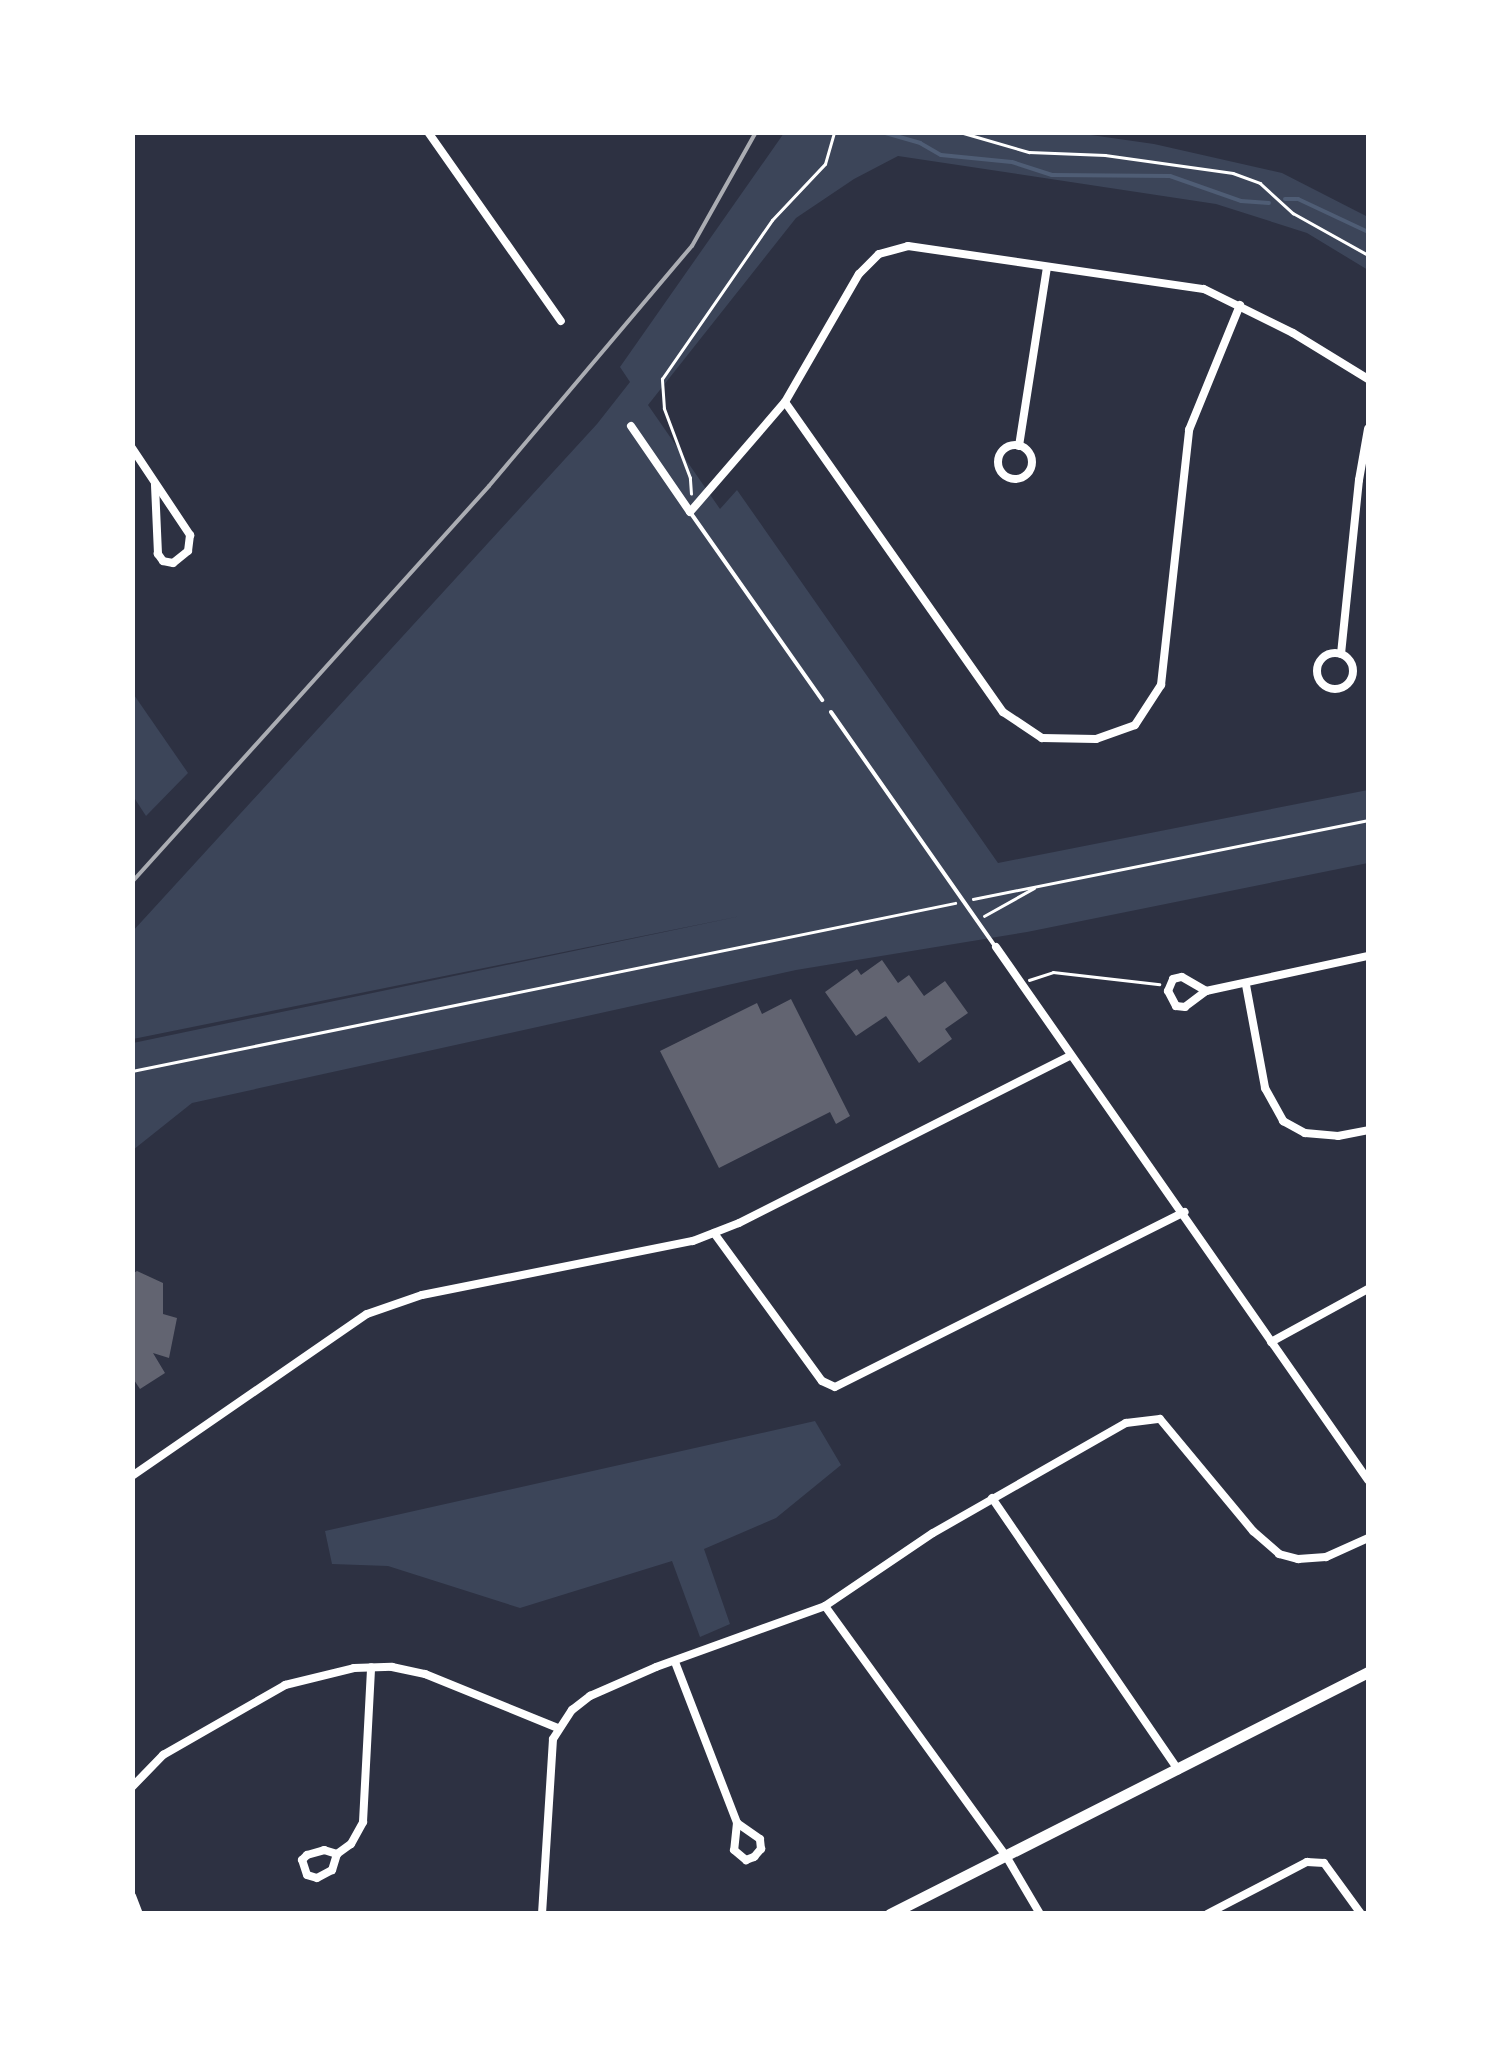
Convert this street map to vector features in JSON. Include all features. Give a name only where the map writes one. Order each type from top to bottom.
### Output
[{"type":"main road","points":[[890,1914],[1368,1672]]},
{"type":"street","points":[[428,132],[561,321]]},
{"type":"street","points":[[631,426],[690,512],[785,402],[859,274],[879,254],[908,246],[1204,289],[1240,305],[1368,379]]},
{"type":"street","points":[[1019,446],[1047,266]]},
{"type":"street","points":[[785,402],[1003,712],[1042,738],[1096,739],[1136,725],[1161,686],[1189,430],[1240,305]]},
{"type":"street","points":[[1341,654],[1358,480],[1368,429]]},
{"type":"street","points":[[1019,446],[1028,452],[1031,468],[1014,479],[1002,474],[998,461],[1005,448],[1019,446]]},
{"type":"street","points":[[132,448],[190,535],[188,551],[173,563],[163,561],[158,554],[155,484]]},
{"type":"street","points":[[1328,654],[1341,654],[1350,662],[1353,674],[1346,686],[1330,689],[1319,682],[1318,664],[1328,654]]},
{"type":"street","points":[[996,947],[1368,1480]]},
{"type":"street","points":[[1206,990],[1182,977],[1173,979],[1171,1000],[1185,1007],[1206,990],[1368,956]]},
{"type":"street","points":[[1246,984],[1248,1015],[1273,1109],[1283,1121],[1306,1133],[1338,1136],[1368,1130]]},
{"type":"street","points":[[132,1476],[325,1340],[377,1310],[422,1295],[638,1255],[714,1233],[1070,1056]]},
{"type":"street","points":[[714,1233],[822,1381],[835,1387],[1184,1212]]},
{"type":"street","points":[[1271,1342],[1368,1289]]},
{"type":"street","points":[[542,1914],[551,1754],[558,1728],[572,1710],[590,1696],[824,1606],[992,1498],[1126,1423],[1160,1419],[1253,1530],[1279,1554],[1298,1559],[1326,1557],[1368,1538]]},
{"type":"street","points":[[992,1498],[1178,1770]]},
{"type":"street","points":[[824,1606],[1006,1856],[1040,1914]]},
{"type":"street","points":[[675,1662],[737,1824],[738,1856],[754,1858],[761,1848],[760,1839],[737,1824]]},
{"type":"street","points":[[132,1787],[164,1755],[286,1684],[371,1667],[426,1674],[558,1728]]},
{"type":"street","points":[[337,1854],[324,1850],[307,1855],[302,1860],[307,1875],[317,1878],[332,1870],[337,1854],[351,1844],[363,1822],[371,1667]]},
{"type":"street","points":[[1207,1914],[1306,1862],[1324,1863],[1361,1914]]},
{"type":"street","points":[[132,1896],[139,1914]]},
{"type":"lane","points":[[690,512],[822,700]]},
{"type":"lane","points":[[831,712],[996,947]]},
{"type":"path","points":[[690,512],[691,482],[666,417],[662,381],[772,220],[825,164],[834,132]]},
{"type":"path","points":[[960,132],[1038,153],[1106,155],[1230,172],[1260,183],[1293,213],[1368,255]]},
{"type":"path","points":[[982,897],[1368,820]]},
{"type":"path","points":[[978,920],[1036,887]]},
{"type":"path","points":[[132,1071],[952,904]]},
{"type":"path","points":[[1021,983],[1053,972],[1170,985]]},
{"type":"shaded area","points":[[784,133],[1077,133],[1154,144],[1282,173],[1368,217],[1368,270],[1307,233],[1216,204],[898,156],[854,179],[796,218],[648,405],[720,509],[737,490],[998,863],[1368,790],[1368,863],[1027,932],[796,970],[192,1103],[133,1150],[133,1043],[741,916],[133,1039],[132,932],[597,424],[630,382],[620,367]]},
{"type":"shaded area","points":[[132,692],[188,773],[146,816],[133,796]]},
{"type":"shaded area","points":[[815,1421],[841,1465],[776,1518],[704,1549],[730,1624],[700,1637],[672,1561],[520,1608],[388,1566],[332,1564],[325,1531]]},
{"type":"building","points":[[882,960],[898,983],[909,975],[924,996],[945,981],[968,1013],[945,1029],[952,1039],[919,1063],[886,1016],[856,1036],[825,992],[857,969],[861,975]]},
{"type":"building","points":[[791,999],[850,1116],[836,1124],[830,1112],[719,1168],[660,1051],[757,1003],[762,1014]]},
{"type":"building","points":[[137,1271],[163,1283],[163,1314],[177,1318],[169,1358],[153,1353],[165,1373],[140,1389],[132,1377],[132,1274]]},
{"type":"waterway","points":[[882,132],[920,143],[941,155],[1012,162],[1052,175],[1170,176],[1241,201],[1269,203]]},
{"type":"waterway","points":[[1285,199],[1298,199],[1368,232]]},
{"type":"railway","points":[[132,882],[489,486],[692,246],[756,132]]}]
